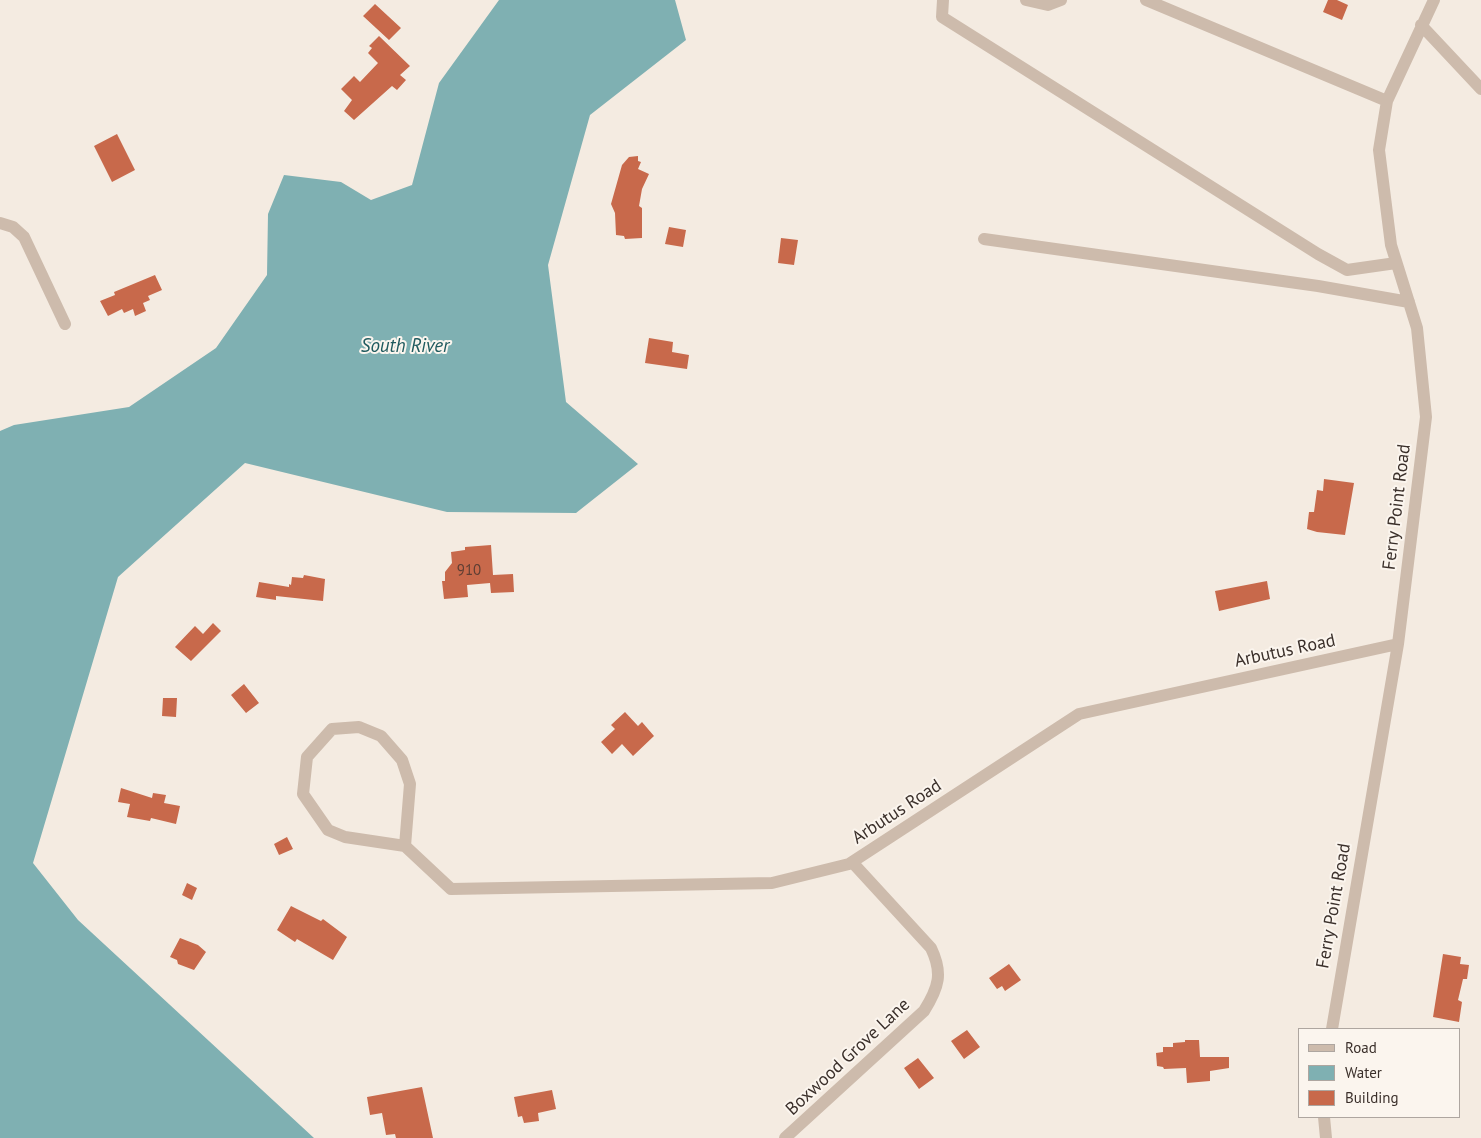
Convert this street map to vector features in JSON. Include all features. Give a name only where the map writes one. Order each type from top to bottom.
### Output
[{"type":"street","points":[[943,0],[942,17],[1318,254],[1347,270],[1396,263]]},
{"type":"street","points":[[1026,0],[1048,5],[1061,0]]},
{"type":"street","points":[[1146,0],[1387,100]]},
{"type":"street","name":"Ferry Point Road","points":[[1332,1028],[1398,644],[1426,417],[1417,328],[1391,244],[1379,150],[1387,100],[1434,0]]},
{"type":"street","points":[[1421,25],[1481,89]]},
{"type":"street","points":[[0,223],[13,227],[24,237],[65,324]]},
{"type":"street","points":[[984,239],[1318,286],[1409,302]]},
{"type":"street","name":"Arbutus Road","points":[[406,846],[452,889],[772,883],[852,862],[1079,714],[1398,644]]},
{"type":"street","points":[[359,728],[382,736],[402,760],[410,784],[406,846],[345,837],[328,830],[303,794],[307,758],[332,729],[359,728]]},
{"type":"street","name":"Boxwood Grove Lane","points":[[785,1138],[920,1015],[932,999],[936,986],[939,964],[931,948],[852,862]]},
{"type":"street","points":[[1324,1118],[1326,1138]]},
{"type":"water","name":"South River","points":[[499,0],[675,0],[686,40],[590,115],[548,265],[566,402],[638,464],[576,513],[447,512],[245,463],[118,577],[33,863],[78,920],[314,1138],[0,1138],[0,431],[14,425],[129,407],[216,348],[267,275],[268,214],[284,175],[341,182],[371,200],[412,185],[439,83]]},
{"type":"building","points":[[1328,0],[1337,0],[1348,5],[1342,20],[1323,12]]},
{"type":"building","points":[[375,4],[401,28],[389,40],[363,16]]},
{"type":"building","points":[[379,36],[410,66],[400,75],[406,80],[397,90],[392,86],[354,120],[344,111],[352,100],[341,89],[354,76],[360,82],[378,63],[368,53],[372,48],[369,46]]},
{"type":"building","points":[[117,134],[135,170],[112,182],[94,146]]},
{"type":"building","points":[[638,156],[638,161],[641,162],[638,169],[649,174],[642,189],[639,206],[642,208],[642,238],[625,239],[624,236],[616,235],[615,213],[611,204],[622,165],[629,157]]},
{"type":"building","points":[[669,227],[686,230],[683,247],[665,244]]},
{"type":"building","points":[[781,238],[798,240],[794,265],[778,263]]},
{"type":"building","points":[[155,275],[162,290],[148,296],[150,300],[143,303],[146,311],[135,316],[133,309],[124,313],[122,309],[108,316],[100,301],[115,295],[114,292]]},
{"type":"building","points":[[649,338],[673,342],[672,352],[689,355],[687,369],[645,363]]},
{"type":"building","points":[[1324,479],[1354,483],[1345,535],[1307,529],[1309,512],[1314,512],[1317,490],[1323,491]]},
{"type":"building","points":[[491,545],[493,575],[513,574],[514,592],[491,593],[490,583],[467,585],[468,597],[444,599],[442,581],[445,581],[445,572],[452,563],[451,552],[465,550],[465,547]]},
{"type":"building","points":[[304,575],[325,579],[323,601],[276,596],[276,600],[256,597],[259,582],[289,587],[292,577],[303,578]]},
{"type":"building","points":[[1267,581],[1270,599],[1219,611],[1215,591]]},
{"type":"building","points":[[213,623],[221,631],[191,661],[175,647],[195,626],[203,634]]},
{"type":"building","points":[[244,684],[259,703],[246,713],[231,695]]},
{"type":"building","points":[[163,698],[177,698],[176,717],[162,716]]},
{"type":"building","points":[[625,712],[638,726],[642,722],[654,736],[633,756],[622,744],[612,754],[601,742],[615,729],[611,725]]},
{"type":"building","points":[[121,788],[152,798],[153,793],[166,795],[164,803],[180,806],[176,824],[151,818],[150,821],[127,817],[130,804],[118,802]]},
{"type":"building","points":[[287,837],[293,849],[279,855],[274,844]]},
{"type":"building","points":[[187,883],[197,888],[192,900],[182,895]]},
{"type":"building","points":[[291,906],[321,921],[323,919],[347,937],[333,960],[297,939],[295,942],[277,930]]},
{"type":"building","points":[[180,938],[198,945],[206,952],[194,970],[178,964],[177,960],[170,957]]},
{"type":"building","points":[[1443,954],[1461,957],[1460,964],[1469,965],[1467,979],[1463,979],[1458,1000],[1462,1002],[1459,1022],[1433,1017]]},
{"type":"building","points":[[1009,964],[1021,980],[1005,991],[1002,986],[997,989],[989,978]]},
{"type":"building","points":[[967,1030],[980,1047],[964,1059],[951,1041]]},
{"type":"building","points":[[1185,1040],[1199,1040],[1200,1057],[1229,1057],[1229,1068],[1210,1071],[1210,1081],[1187,1083],[1186,1068],[1164,1069],[1157,1066],[1156,1053],[1163,1052],[1163,1047],[1173,1047],[1173,1043],[1185,1042]]},
{"type":"building","points":[[918,1058],[934,1078],[919,1089],[904,1068]]},
{"type":"building","points":[[422,1087],[433,1138],[396,1138],[395,1134],[386,1135],[382,1113],[370,1115],[367,1097]]},
{"type":"building","points":[[552,1090],[556,1109],[538,1113],[539,1121],[524,1123],[522,1116],[518,1117],[514,1097]]}]
